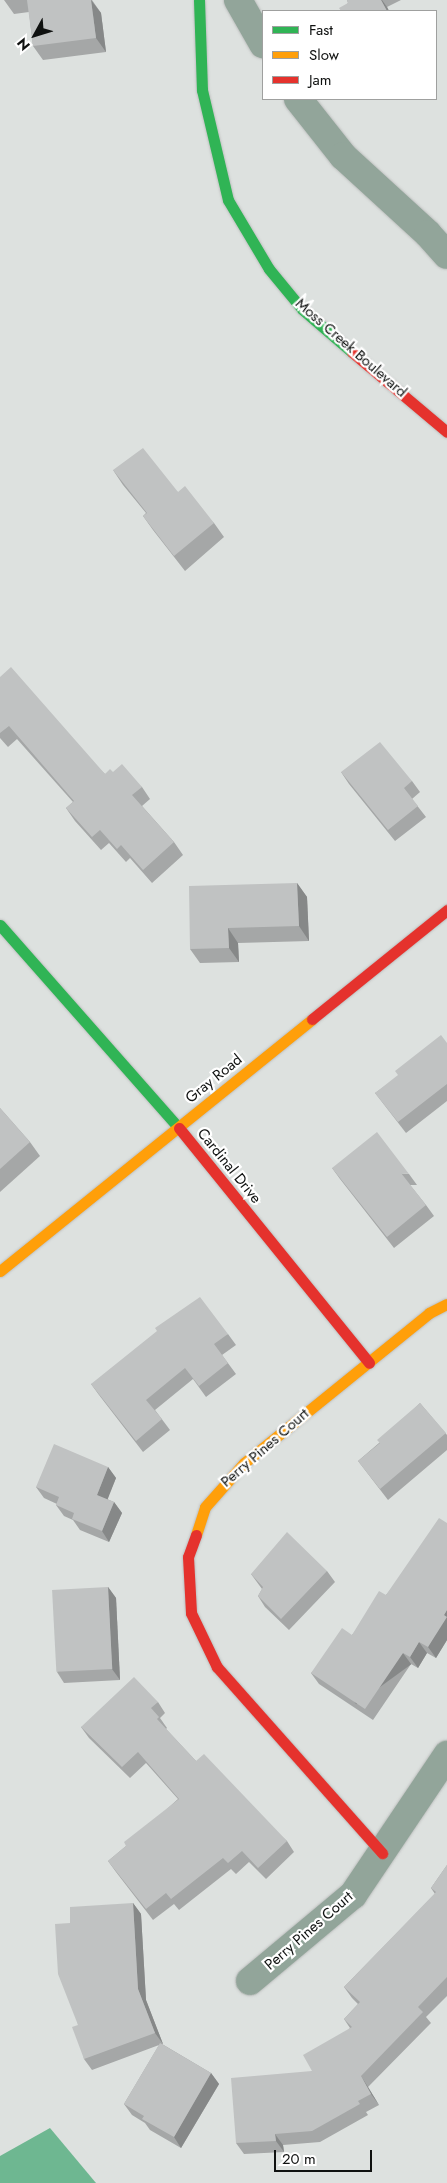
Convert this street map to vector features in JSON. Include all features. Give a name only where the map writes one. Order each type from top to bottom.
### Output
[{"type":"street","name":"Moss Creek Boulevard","points":[[199,0],[202,90],[228,200],[269,269],[302,309],[447,432]]},
{"type":"street","points":[[238,0],[262,42]]},
{"type":"street","points":[[299,100],[343,156],[447,255]]},
{"type":"street","name":"Gray Road","points":[[0,1271],[447,910]]},
{"type":"street","name":"Cardinal Drive","points":[[0,925],[178,1127],[369,1362]]},
{"type":"street","name":"Perry Pines Court","points":[[382,1853],[217,1667],[191,1613],[187,1585],[188,1557],[195,1531],[205,1507],[220,1486],[244,1463],[430,1313],[447,1304]]},
{"type":"street","name":"Perry Pines Court","points":[[250,1981],[338,1910],[353,1894],[447,1755]]},
{"type":"shaded area","points":[[50,2128],[96,2183],[0,2183],[0,2156]]},
{"type":"building","points":[[27,0],[91,0],[96,38],[33,46]]},
{"type":"building","points":[[347,0],[381,0],[386,10],[340,10],[339,8],[348,3]]},
{"type":"building","points":[[143,448],[178,492],[185,486],[214,523],[174,556],[143,516],[147,513],[113,470]]},
{"type":"building","points":[[11,667],[105,774],[110,769],[113,772],[122,764],[142,787],[132,795],[174,842],[143,870],[121,845],[117,849],[100,830],[92,837],[66,808],[74,801],[9,726],[0,733],[0,677]]},
{"type":"building","points":[[380,742],[412,781],[404,788],[418,806],[388,830],[341,772]]},
{"type":"building","points":[[297,883],[299,926],[228,928],[229,948],[190,949],[189,886]]},
{"type":"building","points":[[441,1035],[447,1043],[447,1084],[398,1122],[375,1093],[398,1075],[395,1071]]},
{"type":"building","points":[[0,1108],[30,1142],[0,1169]]},
{"type":"building","points":[[377,1132],[409,1174],[401,1173],[426,1205],[387,1237],[332,1168]]},
{"type":"building","points":[[200,1297],[228,1334],[214,1344],[228,1363],[199,1386],[185,1368],[146,1400],[162,1419],[136,1441],[91,1384],[157,1331],[155,1328]]},
{"type":"building","points":[[420,1403],[446,1433],[380,1489],[358,1461],[380,1443],[377,1440]]},
{"type":"building","points":[[54,1444],[108,1467],[97,1495],[114,1502],[102,1531],[72,1519],[74,1513],[56,1505],[59,1497],[36,1487]]},
{"type":"building","points":[[439,1518],[447,1523],[447,1610],[444,1615],[447,1617],[428,1647],[419,1642],[410,1657],[403,1653],[365,1709],[311,1673],[342,1628],[352,1635],[379,1591],[386,1595]]},
{"type":"building","points":[[287,1532],[327,1571],[281,1619],[258,1596],[263,1587],[251,1574]]},
{"type":"building","points":[[108,1587],[112,1669],[56,1672],[52,1590]]},
{"type":"building","points":[[134,1677],[158,1702],[151,1708],[159,1717],[157,1719],[196,1761],[204,1754],[287,1841],[258,1868],[242,1851],[228,1863],[223,1858],[171,1899],[166,1893],[146,1909],[108,1861],[126,1846],[124,1842],[179,1799],[138,1752],[122,1767],[81,1727]]},
{"type":"building","points":[[447,1865],[447,1977],[418,2007],[423,2012],[361,2076],[371,2094],[358,2101],[360,2104],[312,2131],[275,2134],[276,2141],[236,2143],[231,2078],[312,2071],[303,2055],[352,2027],[344,2019],[360,2002],[344,1987],[436,1892],[431,1888]]},
{"type":"building","points":[[133,1903],[138,1989],[155,2033],[84,2059],[72,2027],[78,2025],[58,1974],[55,1924],[70,1923],[70,1907]]},
{"type":"building","points":[[160,2043],[211,2073],[174,2137],[142,2119],[144,2116],[124,2104]]},
{"type":"traffic: fast","points":[[199,0],[202,90],[228,200],[269,269],[302,309],[352,352]]},
{"type":"traffic: fast","points":[[0,925],[179,1128]]},
{"type":"traffic: slow","points":[[0,1271],[312,1019]]},
{"type":"traffic: slow","points":[[196,1535],[205,1507],[244,1463],[429,1313],[447,1304]]},
{"type":"traffic: jam","points":[[352,352],[447,432]]},
{"type":"traffic: jam","points":[[312,1019],[447,910]]},
{"type":"traffic: jam","points":[[179,1128],[369,1363]]},
{"type":"traffic: jam","points":[[196,1535],[188,1557],[191,1613],[217,1667],[382,1853]]}]
